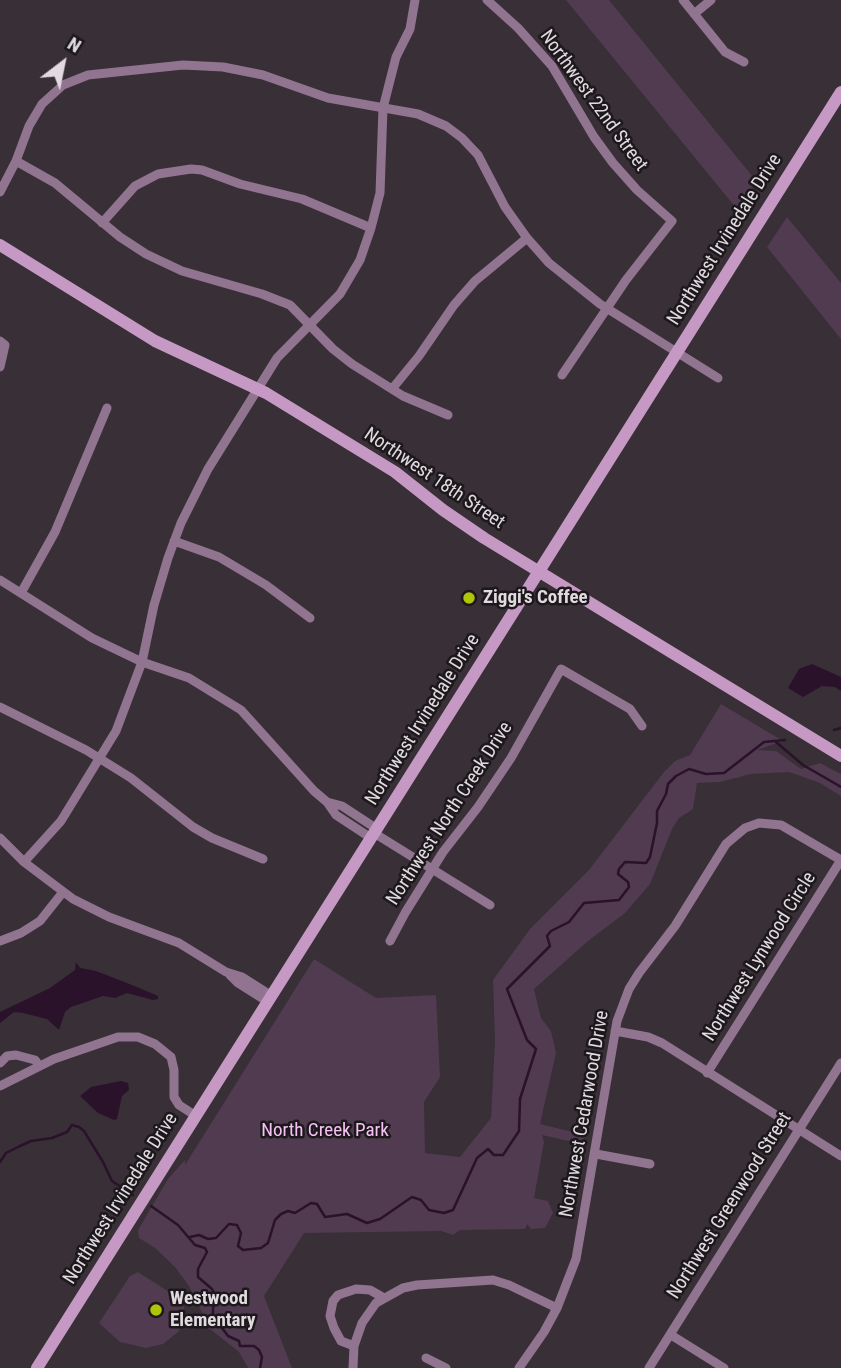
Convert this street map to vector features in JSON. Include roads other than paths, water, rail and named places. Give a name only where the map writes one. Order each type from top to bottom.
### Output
[{"type":"main road","name":"Northwest Irvinedale Drive","points":[[37,1368],[841,92]]},
{"type":"main road","name":"Northwest 18th Street","points":[[0,245],[155,341],[257,388],[395,472],[443,510],[539,571],[841,756]]},
{"type":"street","points":[[24,862],[61,821],[124,713],[142,662],[154,605],[174,541],[202,481],[277,358],[333,302],[351,277],[371,228],[380,193],[383,108],[396,57],[411,29],[415,0]]},
{"type":"street","name":"Northwest 22nd Street","points":[[488,0],[552,66],[594,137],[613,163],[637,190],[671,221],[607,308]]},
{"type":"street","points":[[683,0],[724,52],[744,62]]},
{"type":"street","points":[[694,14],[711,0]]},
{"type":"street","points":[[0,192],[16,161],[29,126],[42,104],[63,85],[88,75],[183,65],[223,67],[263,75],[328,98],[418,114],[446,126],[478,155],[505,207],[549,263],[607,308],[718,378]]},
{"type":"street","points":[[16,161],[55,183],[102,223],[146,254],[182,271],[290,305],[333,349],[392,390],[448,415]]},
{"type":"street","points":[[102,223],[135,186],[158,174],[191,169],[302,199],[371,228]]},
{"type":"street","points":[[392,390],[454,304],[475,281],[527,238]]},
{"type":"street","points":[[562,374],[607,308]]},
{"type":"street","points":[[0,367],[2,343]]},
{"type":"street","points":[[21,593],[55,532],[107,408]]},
{"type":"street","points":[[174,541],[219,557],[266,584],[310,618]]},
{"type":"street","points":[[0,580],[93,638],[142,662],[188,678],[242,710],[336,815],[374,833],[490,905]]},
{"type":"street","name":"Northwest North Creek Drive","points":[[390,941],[432,869],[496,782],[561,669],[630,709],[642,726]]},
{"type":"street","points":[[0,707],[99,759],[150,791],[193,827],[212,838],[263,859]]},
{"type":"street","name":"Northwest Cedarwood Drive","points":[[519,1368],[557,1308],[576,1259],[615,1031],[628,989],[675,926],[732,837],[745,828],[759,823],[787,827],[841,860]]},
{"type":"street","points":[[0,838],[24,862],[63,892],[109,917],[179,943],[226,972],[238,984],[270,999]]},
{"type":"street","name":"Northwest Lynwood Circle","points":[[707,1073],[841,860]]},
{"type":"street","points":[[0,941],[21,933],[40,921],[63,892]]},
{"type":"street","points":[[615,1031],[656,1040],[841,1156]]},
{"type":"street","points":[[0,1086],[39,1065],[118,1037],[128,1036],[147,1040],[171,1057],[174,1097],[179,1105],[196,1116]]},
{"type":"street","points":[[0,1063],[7,1056],[16,1055],[33,1059],[39,1065]]},
{"type":"street","name":"Northwest Greenwood Street","points":[[649,1368],[841,1063]]},
{"type":"street","points":[[596,1154],[650,1164]]},
{"type":"street","points":[[353,1368],[354,1346],[362,1323],[376,1303],[403,1288],[492,1280],[509,1284],[557,1308]]},
{"type":"street","points":[[354,1346],[341,1341],[334,1328],[330,1316],[333,1301],[344,1292],[365,1289],[375,1291],[384,1298]]},
{"type":"street","points":[[671,1335],[724,1368]]},
{"type":"street","points":[[426,1358],[446,1368]]},
{"type":"waterway","points":[[834,730],[841,728]]},
{"type":"waterway","points":[[190,1237],[199,1235],[208,1239],[216,1238],[229,1224],[237,1225],[241,1233],[238,1246],[243,1250],[261,1248],[268,1243],[275,1220],[281,1214],[288,1211],[295,1213],[311,1203],[317,1204],[325,1217],[347,1214],[367,1223],[380,1219],[412,1197],[421,1200],[429,1210],[444,1213],[453,1210],[477,1158],[488,1149],[494,1155],[503,1155],[519,1131],[520,1099],[536,1049],[527,1040],[507,989],[550,946],[547,936],[551,931],[569,922],[584,903],[619,900],[629,887],[628,882],[618,874],[619,869],[625,862],[646,863],[650,857],[657,811],[668,784],[676,776],[689,769],[706,774],[724,773],[764,742],[785,740]]},
{"type":"waterway","points":[[776,742],[803,765],[841,787]]},
{"type":"waterway","points":[[0,1162],[6,1153],[31,1141],[52,1138],[67,1132],[72,1125],[84,1131],[112,1181],[133,1195]]},
{"type":"waterway","points":[[151,1206],[178,1225],[195,1245],[205,1248],[207,1252],[198,1269],[198,1277],[212,1289],[217,1298],[213,1316],[228,1336],[239,1341],[240,1346],[254,1346],[259,1350],[262,1357],[260,1368]]},
{"type":"place","name":"Ziggi's Coffee","points":[[469,598]]},
{"type":"place","name":"Westwood Elementary","points":[[156,1310]]},
{"type":"park label","name":"North Creek Park","points":[[325,1131]]}]
